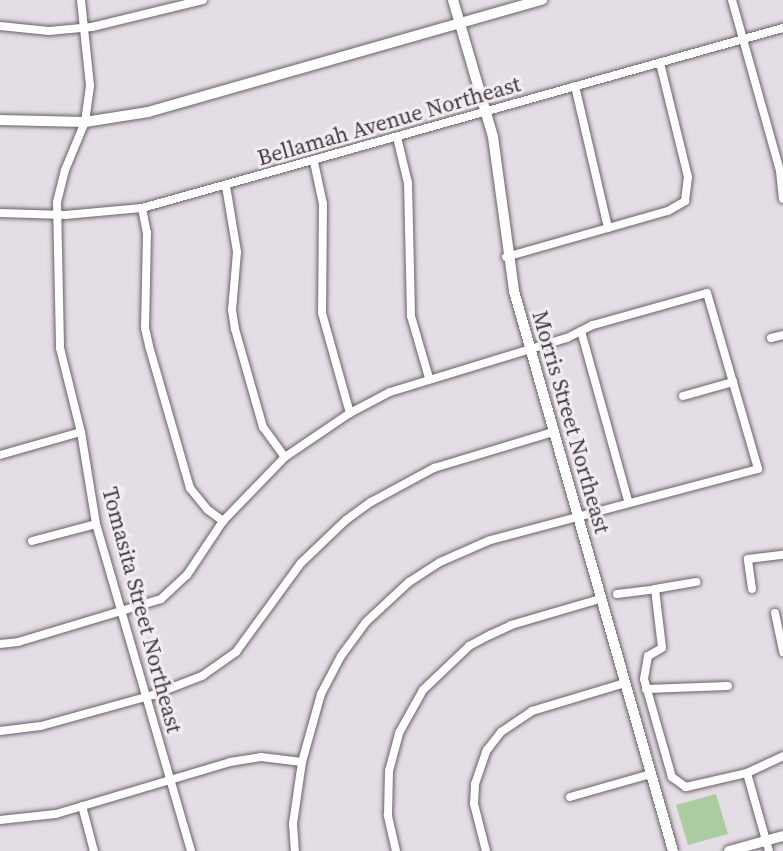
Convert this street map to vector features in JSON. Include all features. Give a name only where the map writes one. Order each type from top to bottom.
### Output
[{"type":"street","name":"Tomasita Street Northeast","points":[[81,0],[90,86],[85,122],[60,187],[57,216],[60,348],[81,432],[96,524],[191,851]]},
{"type":"street","points":[[0,26],[49,31],[85,28],[203,0]]},
{"type":"street","name":"Morris Street Northeast","points":[[453,0],[486,112],[502,186],[506,257],[673,851]]},
{"type":"street","points":[[0,120],[85,122],[148,112],[542,0]]},
{"type":"street","points":[[732,0],[780,171],[783,199]]},
{"type":"street","name":"Bellamah Avenue Northeast","points":[[0,213],[57,216],[142,208],[783,28]]},
{"type":"street","points":[[506,257],[668,211],[685,201],[688,177],[660,63]]},
{"type":"street","points":[[575,86],[608,228]]},
{"type":"street","points":[[397,137],[408,183],[411,316],[429,378]]},
{"type":"street","points":[[314,162],[323,204],[322,313],[350,413]]},
{"type":"street","points":[[226,186],[237,252],[232,310],[235,329],[263,427],[285,457]]},
{"type":"street","points":[[142,208],[147,233],[145,328],[149,346],[190,488],[223,521]]},
{"type":"street","points":[[0,644],[148,605],[177,587],[223,521],[285,457],[350,413],[429,378],[707,293],[758,469],[644,501],[628,501],[488,541],[425,570],[383,603],[351,640],[333,669],[312,719],[293,824],[295,851]]},
{"type":"street","points":[[581,331],[628,501]]},
{"type":"street","points":[[771,338],[783,335]]},
{"type":"street","points":[[683,396],[733,382]]},
{"type":"street","points":[[0,455],[81,432]]},
{"type":"street","points":[[0,731],[41,726],[145,697],[202,676],[236,652],[301,563],[346,520],[371,502],[434,468],[553,432]]},
{"type":"street","points":[[32,541],[96,524]]},
{"type":"street","points":[[752,589],[748,559],[783,555]]},
{"type":"street","points":[[617,594],[696,582]]},
{"type":"street","points":[[655,589],[662,648],[648,656],[644,679],[672,777],[686,787],[747,773],[783,756]]},
{"type":"street","points":[[396,851],[387,791],[393,751],[408,714],[423,690],[469,646],[511,625],[600,599]]},
{"type":"street","points":[[775,613],[783,652]]},
{"type":"street","points":[[486,851],[474,804],[475,784],[487,750],[501,732],[532,711],[625,683]]},
{"type":"street","points":[[646,689],[728,686]]},
{"type":"street","points":[[0,820],[38,818],[261,757],[302,762]]},
{"type":"street","points":[[747,773],[767,846]]},
{"type":"street","points":[[570,797],[651,774]]},
{"type":"street","points":[[82,806],[94,851]]},
{"type":"street","points":[[729,851],[767,846],[783,836]]},
{"type":"green space","points":[[716,794],[728,834],[688,845],[676,805]]}]
